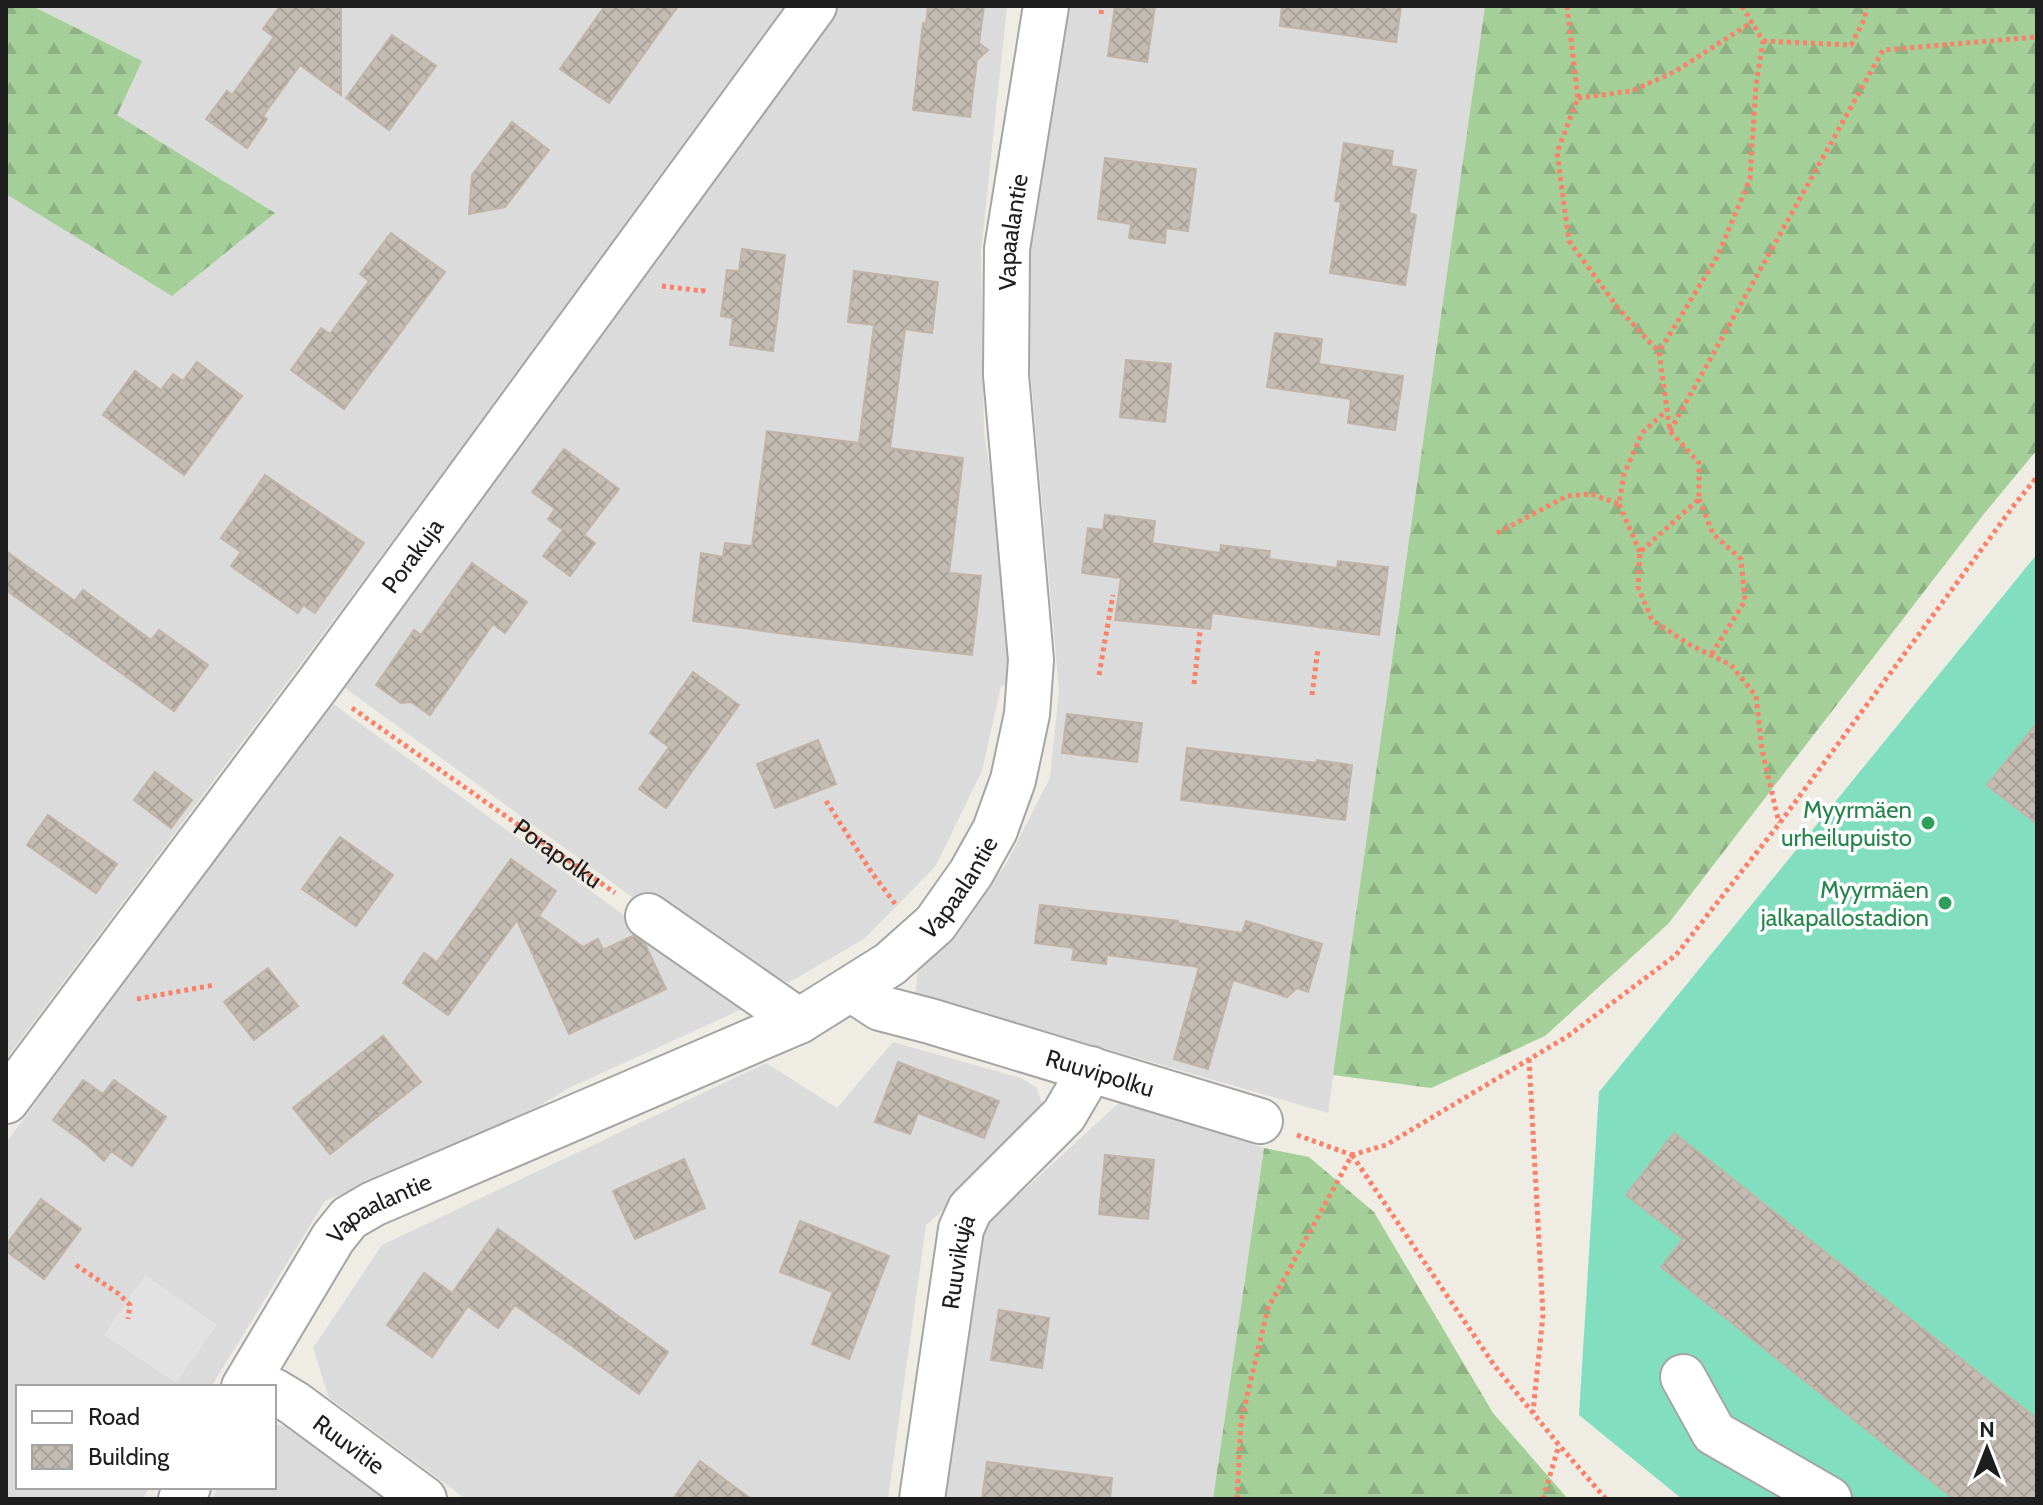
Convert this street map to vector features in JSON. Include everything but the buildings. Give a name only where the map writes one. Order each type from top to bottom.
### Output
[{"type":"street","name":"Porakuja","points":[[6,1101],[318,684],[814,6]]},
{"type":"street","name":"Vapaalantie","points":[[260,1385],[333,1238],[349,1218],[373,1204],[799,1021],[890,964],[935,924],[971,873],[995,830],[1013,780],[1027,714],[1031,660],[1006,375],[1007,249],[1046,6]]},
{"type":"street","points":[[648,916],[799,1021]]},
{"type":"street","name":"Ruuvipolku","points":[[851,989],[880,1008],[1260,1121]]},
{"type":"street","name":"Ruuvikuja","points":[[922,1499],[959,1235],[970,1209],[1064,1115],[1091,1069]]},
{"type":"street","points":[[1683,1377],[1714,1433],[1829,1499]]},
{"type":"street","name":"Ruuvitie","points":[[276,1394],[294,1403],[424,1499]]},
{"type":"path","points":[[1101,14],[1102,6]]},
{"type":"path","points":[[1567,6],[1578,98],[1557,152],[1569,241],[1618,308],[1659,352],[1670,431],[1699,463],[1699,499],[1713,534],[1741,559],[1745,601],[1711,655]]},
{"type":"path","points":[[1659,352],[1717,257],[1750,179],[1756,85],[1763,41],[1742,6]]},
{"type":"path","points":[[1763,41],[1851,45],[1865,18],[1866,6]]},
{"type":"path","points":[[1578,98],[1632,91],[1676,71],[1752,22]]},
{"type":"path","points":[[1670,431],[1883,50],[2037,37]]},
{"type":"path","points":[[1667,410],[1642,433],[1624,474],[1619,504],[1640,552],[1638,587],[1652,620],[1692,646],[1731,665],[1756,696],[1762,750],[1779,824]]},
{"type":"path","points":[[1237,1499],[1241,1421],[1268,1308],[1352,1155],[1386,1145],[1568,1036],[1676,955],[1779,824],[2037,477]]},
{"type":"path","points":[[1497,533],[1567,496],[1591,494],[1619,504]]},
{"type":"path","points":[[1640,552],[1699,499]]},
{"type":"path","points":[[1099,675],[1113,595]]},
{"type":"path","points":[[1194,684],[1200,632]]},
{"type":"path","points":[[1312,695],[1318,648]]},
{"type":"path","name":"Porapolku","points":[[318,684],[648,916]]},
{"type":"path","points":[[826,801],[872,873],[920,937]]},
{"type":"path","points":[[124,1002],[214,985]]},
{"type":"path","points":[[1529,1059],[1543,1315],[1533,1413]]},
{"type":"path","points":[[1260,1121],[1352,1155],[1494,1365],[1606,1499]]},
{"type":"path","points":[[76,1265],[130,1305],[128,1319]]},
{"type":"path","points":[[1543,1499],[1559,1445]]},
{"type":"shaded area","points":[[6,6],[792,6],[6,1059]]},
{"type":"shaded area","points":[[838,6],[1007,6],[981,252],[984,433],[1013,616],[1015,685],[1001,686],[982,771],[935,867],[864,939],[788,983],[694,927],[676,929],[341,685]]},
{"type":"shaded area","points":[[1069,6],[1485,6],[1328,1113],[915,994],[918,971],[1005,866],[1050,778],[1059,690],[1024,301],[1034,205]]},
{"type":"shaded area","points":[[329,701],[749,1006],[567,1089],[528,1113],[325,1201],[212,1385],[16,1385],[16,1489],[149,1489],[142,1499],[6,1499],[6,1143]]},
{"type":"shaded area","points":[[893,1042],[1021,1078],[1036,1087],[1042,1103],[1042,1116],[1034,1130],[926,1225],[888,1499],[466,1499],[329,1398],[313,1348],[382,1245],[766,1063],[837,1108]]},
{"type":"shaded area","points":[[1121,1101],[1264,1148],[1213,1499],[939,1499],[976,1234]]},
{"type":"shaded area","points":[[145,1275],[217,1325],[176,1383],[104,1335]]},
{"type":"shaded area","points":[[276,1425],[292,1426],[396,1499],[212,1499],[217,1489],[276,1489]]},
{"type":"green space","points":[[6,6],[32,6],[142,61],[117,115],[275,213],[172,296],[6,194]]},
{"type":"green space","points":[[1485,6],[2037,6],[2037,450],[1983,515],[1668,924],[1545,1036],[1431,1088],[1333,1075]]},
{"type":"green space","name":"Myyrmäen jalkapallostadion","points":[[2037,554],[2037,1499],[1682,1499],[1579,1415],[1599,1092]]},
{"type":"green space","points":[[1264,1148],[1309,1157],[1374,1212],[1493,1413],[1568,1499],[1213,1499]]},
{"type":"place","name":"Myyrmäen urheilupuisto","points":[[1928,823]]},
{"type":"place","name":"Myyrmäen jalkapallostadion","points":[[1945,903]]}]
